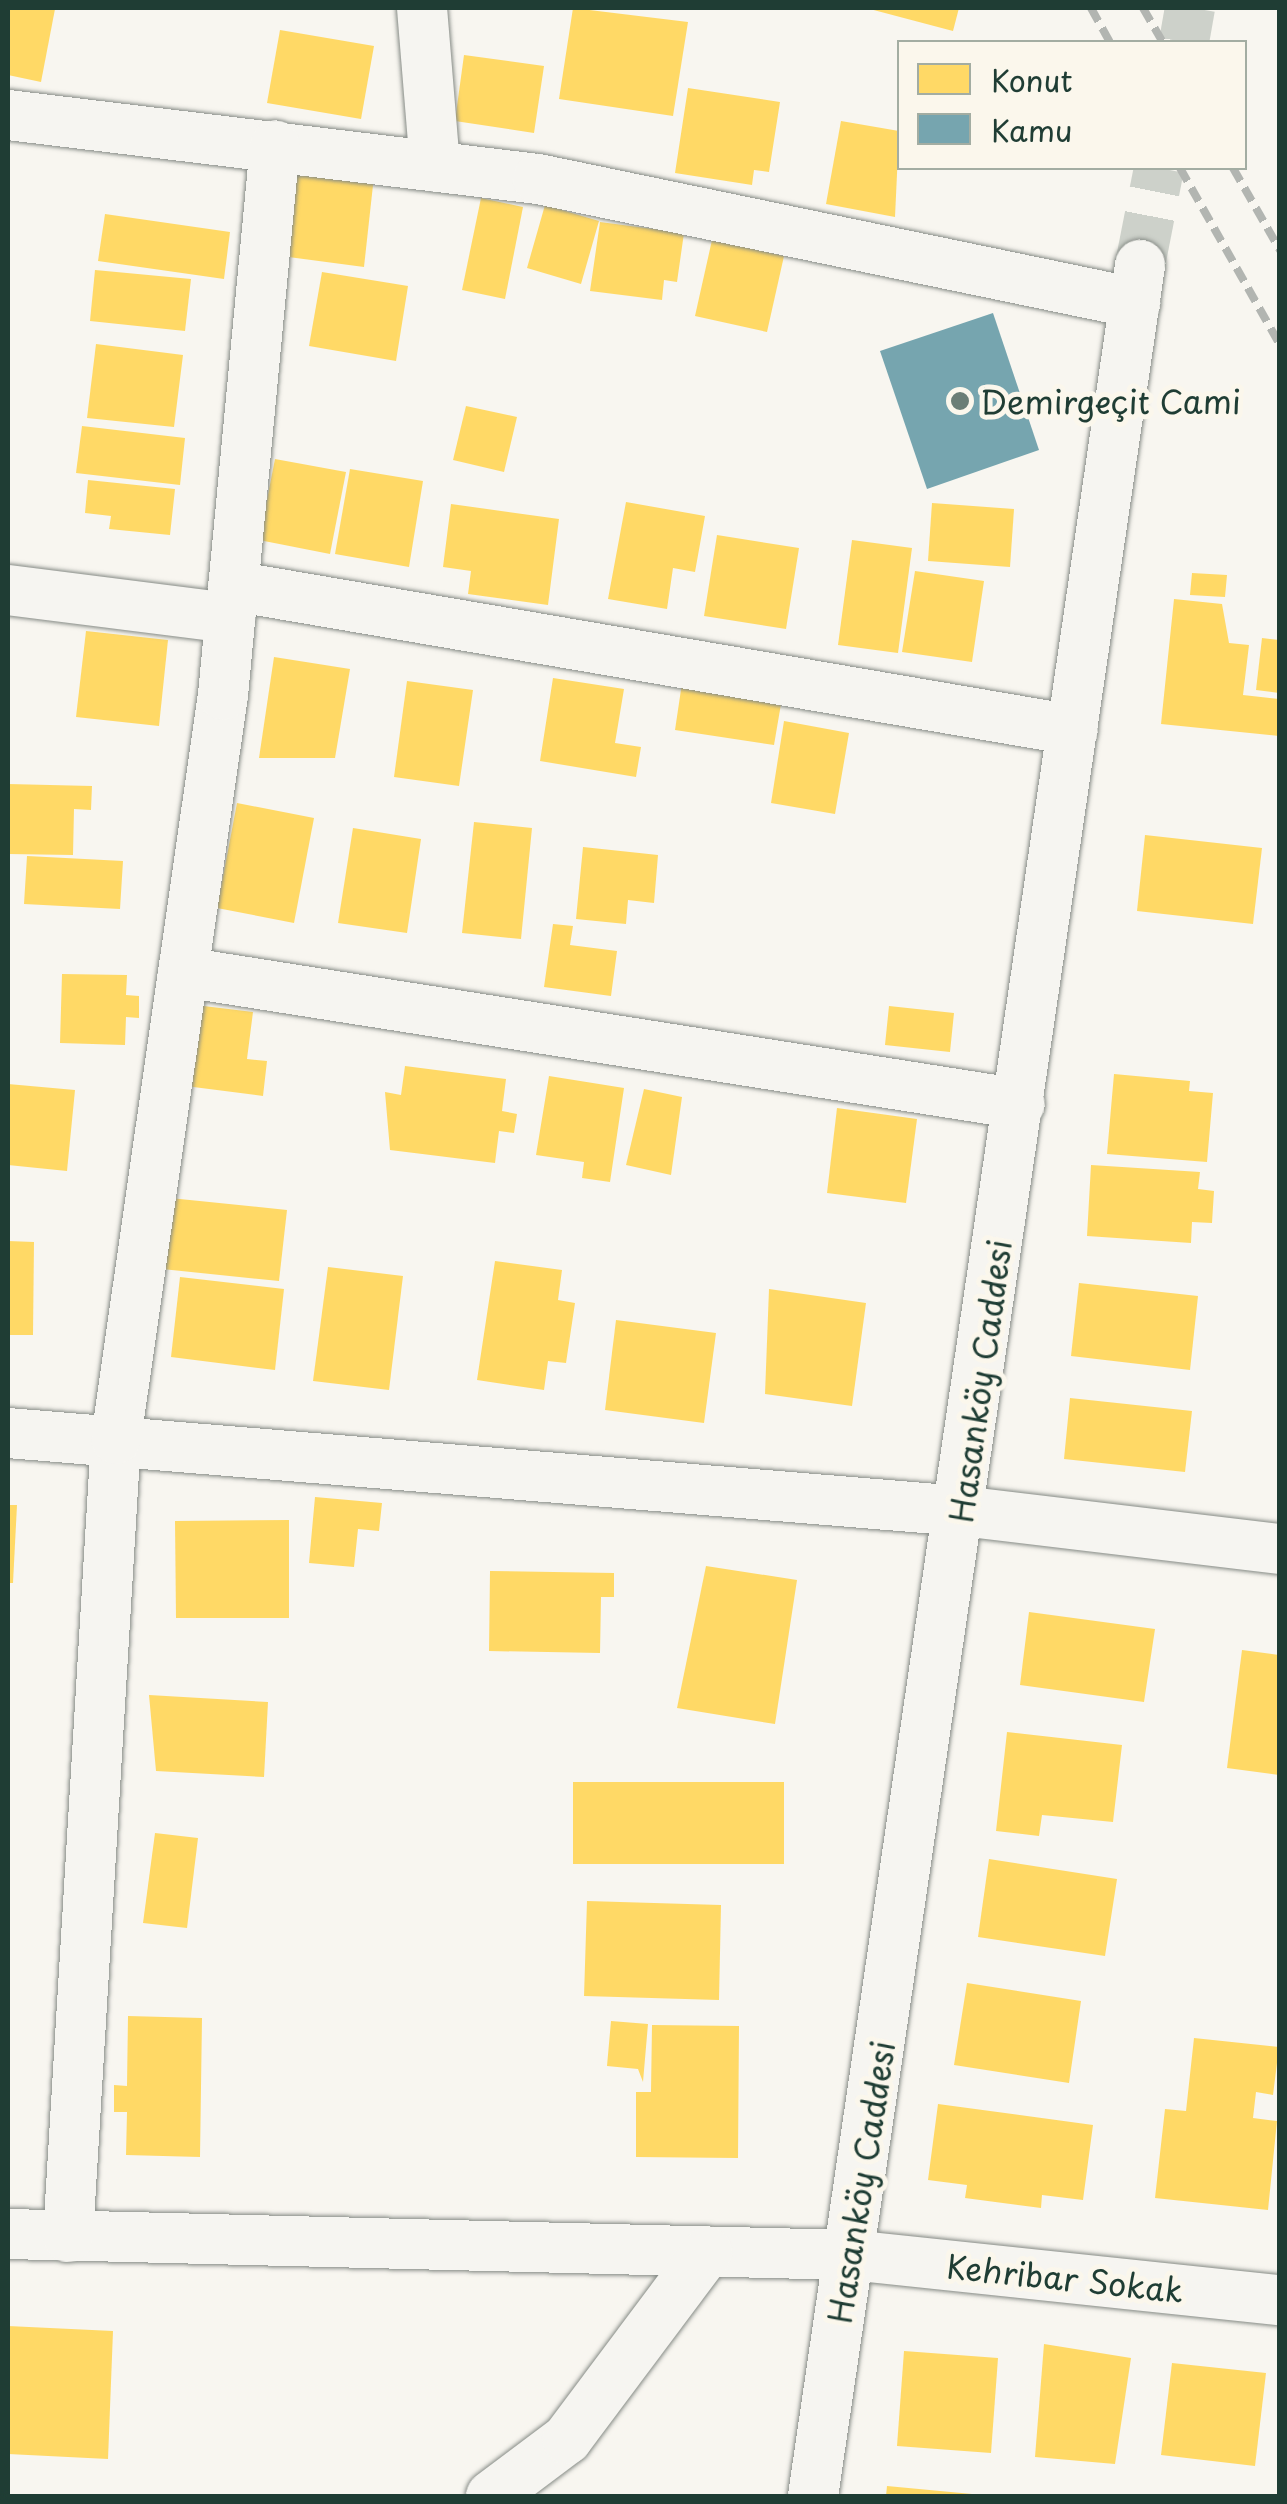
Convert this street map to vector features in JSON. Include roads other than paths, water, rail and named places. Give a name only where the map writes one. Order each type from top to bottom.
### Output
[{"type":"street","points":[[8,115],[435,166],[422,8]]},
{"type":"street","points":[[68,2237],[116,1439],[232,602],[275,145]]},
{"type":"street","name":"Hasanköy Caddesi","points":[[435,166],[1138,284],[961,1511],[813,2496]]},
{"type":"street","points":[[8,590],[232,602],[1073,730]]},
{"type":"street","points":[[183,972],[1020,1104]]},
{"type":"street","points":[[8,1433],[961,1511],[1280,1549]]},
{"type":"street","name":"Kehribar Sokak","points":[[8,2234],[850,2256],[1280,2300]]},
{"type":"street","points":[[491,2496],[567,2439],[707,2252]]},
{"type":"tunnel","points":[[1184,40],[1190,8]]},
{"type":"tunnel","points":[[1140,265],[1159,170]]},
{"type":"railway","points":[[1091,8],[1109,40]]},
{"type":"railway","points":[[1143,8],[1162,40]]},
{"type":"railway","points":[[1181,170],[1280,345]]},
{"type":"railway","points":[[1234,170],[1280,250]]},
{"type":"place","name":"Demirgeçit Cami","points":[[960,401]]}]
